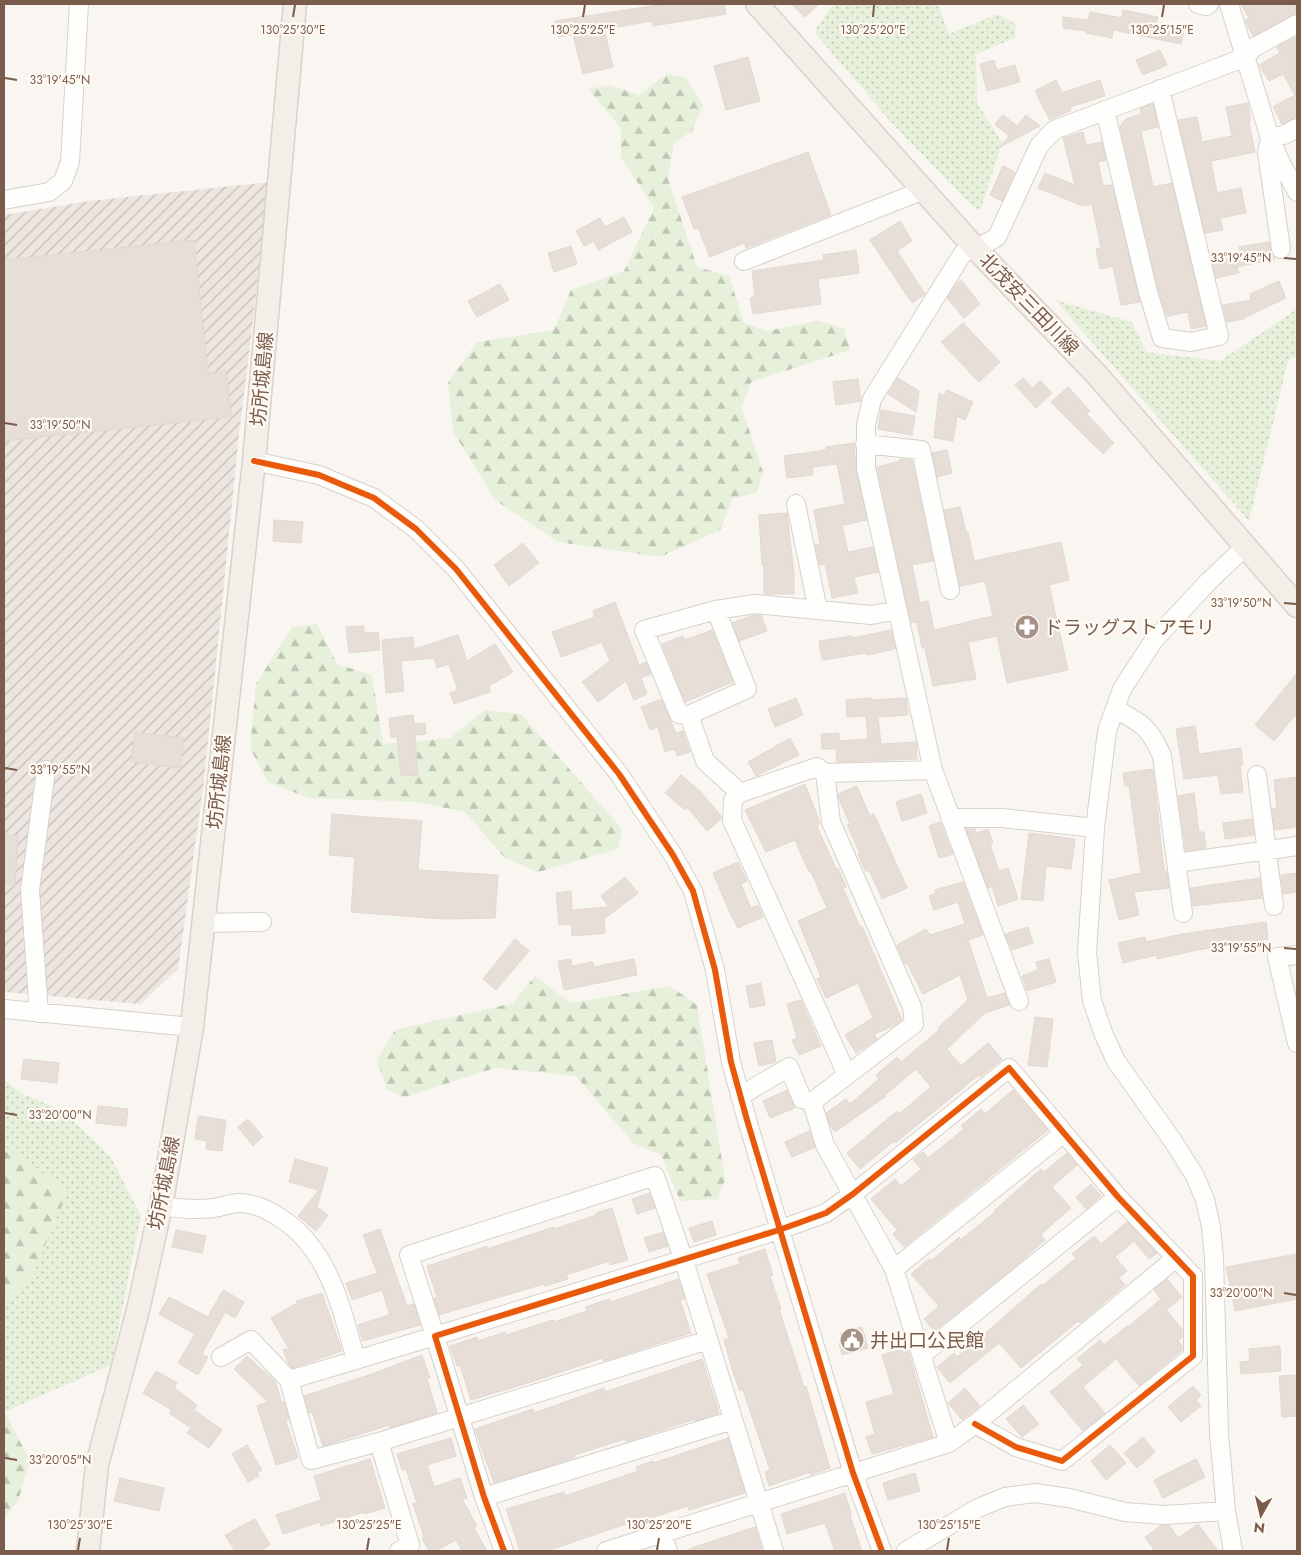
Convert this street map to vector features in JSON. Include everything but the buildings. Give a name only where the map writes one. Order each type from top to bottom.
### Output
[{"type":"main road","name":"坊所城島線","points":[[88,1551],[97,1465],[138,1310],[161,1206],[192,1027],[254,461],[295,4]]},
{"type":"main road","name":"北茂安三田川線","points":[[757,4],[976,249],[1097,375],[1297,606]]},
{"type":"street","points":[[4,200],[49,192],[63,181],[70,162],[79,4]]},
{"type":"street","points":[[1198,4],[1206,6],[1209,4]]},
{"type":"street","points":[[1229,4],[1270,138],[1297,192]]},
{"type":"street","points":[[1019,1001],[933,770],[866,468],[866,425],[872,399],[963,253],[976,249],[997,236],[1039,146],[1054,130],[1246,57],[1253,48],[1297,24]]},
{"type":"street","points":[[1105,110],[1146,282],[1162,338],[1191,342],[1219,336],[1160,89]]},
{"type":"street","points":[[1270,138],[1284,135],[1297,128]]},
{"type":"street","points":[[1270,138],[1267,152],[1281,249]]},
{"type":"street","points":[[744,261],[924,190]]},
{"type":"street","points":[[865,444],[921,450],[950,590]]},
{"type":"street","points":[[254,461],[319,476],[374,498],[416,529],[456,569],[619,774],[673,855],[692,891],[715,970],[731,1062],[740,1096],[853,1473],[882,1551]]},
{"type":"street","points":[[796,504],[818,610]]},
{"type":"street","points":[[1233,1551],[1226,1511],[1219,1434],[1214,1258],[1211,1227],[1205,1200],[1195,1176],[1173,1141],[1116,1061],[1092,1001],[1087,952],[1095,828],[1107,730],[1122,689],[1154,640],[1208,582],[1246,546]]},
{"type":"street","points":[[716,610],[747,689],[689,714],[679,714],[644,630],[716,610],[755,604],[871,615],[898,610]]},
{"type":"street","points":[[1115,709],[1137,720],[1154,737],[1162,756],[1183,913]]},
{"type":"street","points":[[689,714],[705,761],[740,793]]},
{"type":"street","points":[[847,1075],[732,820],[733,800],[740,793],[817,767],[825,773],[933,770]]},
{"type":"street","points":[[39,1013],[30,890],[46,770]]},
{"type":"street","points":[[812,1102],[914,1024],[912,1007],[831,822],[825,773]]},
{"type":"street","points":[[1257,776],[1274,906]]},
{"type":"street","points":[[950,818],[1002,818],[1095,828]]},
{"type":"street","points":[[1176,863],[1297,846]]},
{"type":"street","points":[[204,923],[262,922]]},
{"type":"street","points":[[1297,955],[1277,958],[1297,1043]]},
{"type":"street","points":[[4,1009],[192,1027]]},
{"type":"street","points":[[740,1096],[788,1067],[802,1099],[812,1102]]},
{"type":"street","points":[[288,1380],[779,1230],[826,1213],[853,1194],[1009,1068],[1118,1197],[1192,1276],[1193,1356],[1062,1461],[1016,1447],[976,1424]]},
{"type":"street","points":[[812,1102],[826,1145],[894,1269],[949,1443]]},
{"type":"street","points":[[894,1269],[1064,1133]]},
{"type":"street","points":[[504,1551],[484,1497],[409,1254],[655,1176],[683,1258],[774,1551]]},
{"type":"street","points":[[922,1355],[1118,1197]]},
{"type":"street","points":[[161,1206],[185,1210],[215,1208],[238,1202],[262,1207],[292,1225],[313,1247],[326,1270],[342,1310],[356,1360]]},
{"type":"street","points":[[606,1551],[949,1443],[976,1424],[1176,1258]]},
{"type":"street","points":[[221,1357],[251,1340],[288,1380],[311,1460],[379,1442],[708,1340]]},
{"type":"street","points":[[484,1497],[733,1420]]},
{"type":"street","points":[[379,1442],[408,1549]]},
{"type":"street","points":[[906,1551],[978,1508],[1005,1497],[1035,1493],[1069,1498],[1125,1512],[1164,1515],[1226,1511]]},
{"type":"street","points":[[662,1534],[668,1551]]},
{"type":"shaded area","points":[[270,182],[239,434],[204,781],[178,969],[140,1004],[4,992],[4,215],[89,201]]},
{"type":"green space","points":[[832,4],[938,4],[949,34],[997,14],[1016,24],[1015,38],[976,54],[977,103],[1002,143],[980,211],[969,203],[891,122],[814,32]]},
{"type":"green space","points":[[667,74],[685,77],[703,105],[692,131],[674,143],[668,179],[697,267],[729,276],[744,323],[766,331],[817,321],[844,328],[850,350],[751,382],[742,408],[763,472],[757,492],[732,499],[720,530],[660,557],[558,542],[495,500],[453,431],[448,383],[477,342],[554,330],[571,290],[624,271],[654,208],[621,157],[621,128],[588,89],[610,85],[639,95]]},
{"type":"green space","points":[[1055,300],[1132,322],[1146,352],[1220,361],[1297,309],[1297,355],[1288,361],[1249,521]]},
{"type":"green space","points":[[317,624],[337,664],[372,675],[383,744],[450,738],[485,710],[521,714],[622,829],[618,849],[538,872],[505,858],[465,812],[417,802],[309,798],[268,782],[250,748],[256,684],[292,627]]},
{"type":"green space","points":[[535,976],[571,1003],[670,986],[697,1005],[725,1180],[717,1199],[680,1201],[661,1155],[633,1143],[576,1076],[495,1068],[405,1097],[387,1090],[377,1060],[395,1030],[513,1003]]},
{"type":"green space","points":[[4,1080],[23,1094],[63,1111],[110,1156],[141,1216],[111,1365],[4,1412],[4,1302],[31,1279],[7,1148],[4,1148]]},
{"type":"green space","points":[[4,1148],[7,1148],[68,1191],[31,1279],[4,1302]]},
{"type":"green space","points":[[4,1412],[30,1460],[18,1501],[4,1518]]},
{"type":"cycle path","points":[[254,461],[319,475],[374,498],[416,529],[456,569],[619,774],[673,855],[693,891],[715,970],[731,1062],[747,1120],[853,1473],[882,1551]]},
{"type":"cycle path","points":[[504,1551],[484,1497],[435,1336],[779,1230],[826,1213],[853,1194],[1009,1068],[1118,1197],[1193,1276],[1193,1356],[1062,1461],[1016,1447],[975,1424]]},
{"type":"place","name":"ドラッグストアモリ","points":[[1027,627]]},
{"type":"place","name":"井出口公民館","points":[[852,1340]]}]
